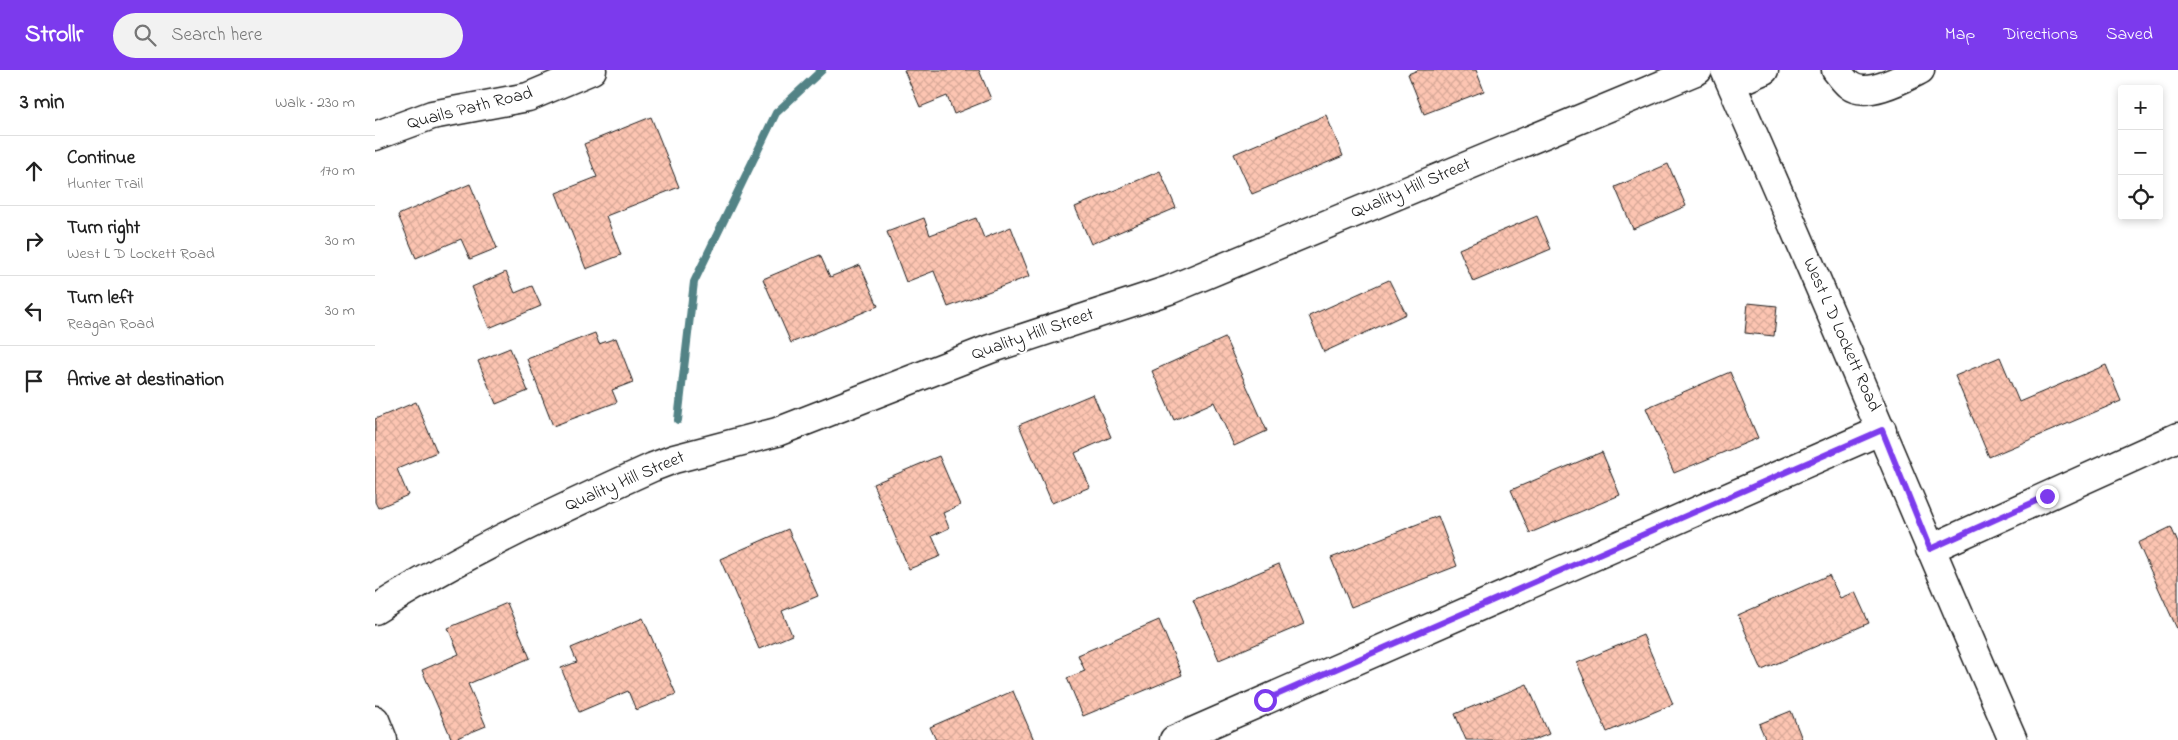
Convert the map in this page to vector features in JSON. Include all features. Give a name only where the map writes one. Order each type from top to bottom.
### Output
[{"type":"street","name":"Quails Path Road","points":[[375,136],[432,116],[528,97],[591,70]]},
{"type":"street","name":"Quality Hill Street","points":[[375,610],[415,584],[502,538],[653,467],[674,459],[777,432],[990,349],[1169,290],[1698,70]]},
{"type":"street","points":[[1728,77],[1764,70]]},
{"type":"street","points":[[1836,70],[1850,86],[1864,89],[1888,86],[1920,70]]},
{"type":"street","name":"West L D Lockett Road","points":[[1728,77],[1882,430],[1930,549],[2013,740]]},
{"type":"street","points":[[1174,740],[1882,430]]},
{"type":"street","points":[[1930,549],[2178,437]]},
{"type":"street","points":[[375,720],[383,740]]},
{"type":"building","points":[[904,70],[979,70],[991,99],[954,114],[947,96],[920,107]]},
{"type":"building","points":[[1418,70],[1476,70],[1484,91],[1424,114],[1408,74]]},
{"type":"building","points":[[1326,115],[1343,156],[1252,194],[1234,154]]},
{"type":"building","points":[[651,117],[679,187],[606,216],[621,255],[586,269],[556,193],[597,177],[584,144]]},
{"type":"building","points":[[1668,164],[1686,206],[1633,229],[1615,187]]},
{"type":"building","points":[[1160,171],[1176,208],[1091,244],[1075,207]]},
{"type":"building","points":[[470,184],[497,248],[470,259],[461,239],[416,258],[398,215]]},
{"type":"building","points":[[1537,216],[1551,249],[1473,282],[1459,249]]},
{"type":"building","points":[[924,218],[930,235],[976,218],[984,238],[1011,227],[1030,276],[948,307],[934,271],[906,282],[887,232]]},
{"type":"building","points":[[820,255],[830,277],[860,265],[878,306],[791,343],[763,279]]},
{"type":"building","points":[[506,272],[515,293],[532,286],[541,306],[489,328],[472,287]]},
{"type":"building","points":[[1389,280],[1406,314],[1324,352],[1309,316]]},
{"type":"building","points":[[1748,303],[1777,306],[1774,336],[1745,333]]},
{"type":"building","points":[[595,333],[599,344],[616,338],[633,382],[612,390],[617,402],[553,426],[527,359]]},
{"type":"building","points":[[1225,338],[1267,431],[1234,446],[1214,402],[1174,420],[1152,371]]},
{"type":"building","points":[[510,348],[528,391],[496,404],[478,361]]},
{"type":"building","points":[[2000,357],[2019,402],[2106,365],[2121,401],[1989,457],[1955,376]]},
{"type":"building","points":[[1730,372],[1758,438],[1674,473],[1646,408]]},
{"type":"building","points":[[1093,394],[1111,437],[1075,453],[1090,487],[1052,503],[1019,425]]},
{"type":"building","points":[[416,402],[437,452],[397,469],[408,495],[378,508],[375,502],[375,419]]},
{"type":"building","points":[[1602,452],[1620,495],[1530,533],[1511,490]]},
{"type":"building","points":[[939,456],[960,505],[943,513],[949,528],[932,536],[941,556],[909,569],[873,484]]},
{"type":"building","points":[[1438,516],[1457,566],[1351,607],[1331,558]]},
{"type":"building","points":[[2171,527],[2178,543],[2178,631],[2138,543]]},
{"type":"building","points":[[788,529],[818,596],[782,611],[792,635],[759,649],[720,559]]},
{"type":"building","points":[[1279,564],[1304,624],[1219,660],[1193,600]]},
{"type":"building","points":[[1829,575],[1840,598],[1855,592],[1869,623],[1762,670],[1738,615]]},
{"type":"building","points":[[507,603],[530,658],[468,684],[486,726],[452,740],[422,670],[459,654],[448,628]]},
{"type":"building","points":[[643,618],[676,694],[636,710],[628,691],[579,712],[561,668],[577,662],[571,648]]},
{"type":"building","points":[[1159,620],[1182,675],[1083,716],[1067,678],[1085,671],[1078,655]]},
{"type":"building","points":[[1643,635],[1673,704],[1607,732],[1577,663]]},
{"type":"building","points":[[1527,684],[1549,734],[1534,740],[1466,740],[1455,714]]},
{"type":"building","points":[[1013,691],[1034,740],[936,740],[930,727]]},
{"type":"building","points":[[1791,711],[1802,739],[1766,740],[1759,724]]},
{"type":"waterway","points":[[678,420],[694,282],[776,113],[822,70]]},
{"type":"route","points":[[1265,700],[1882,430],[1930,549],[2047,496]]}]
